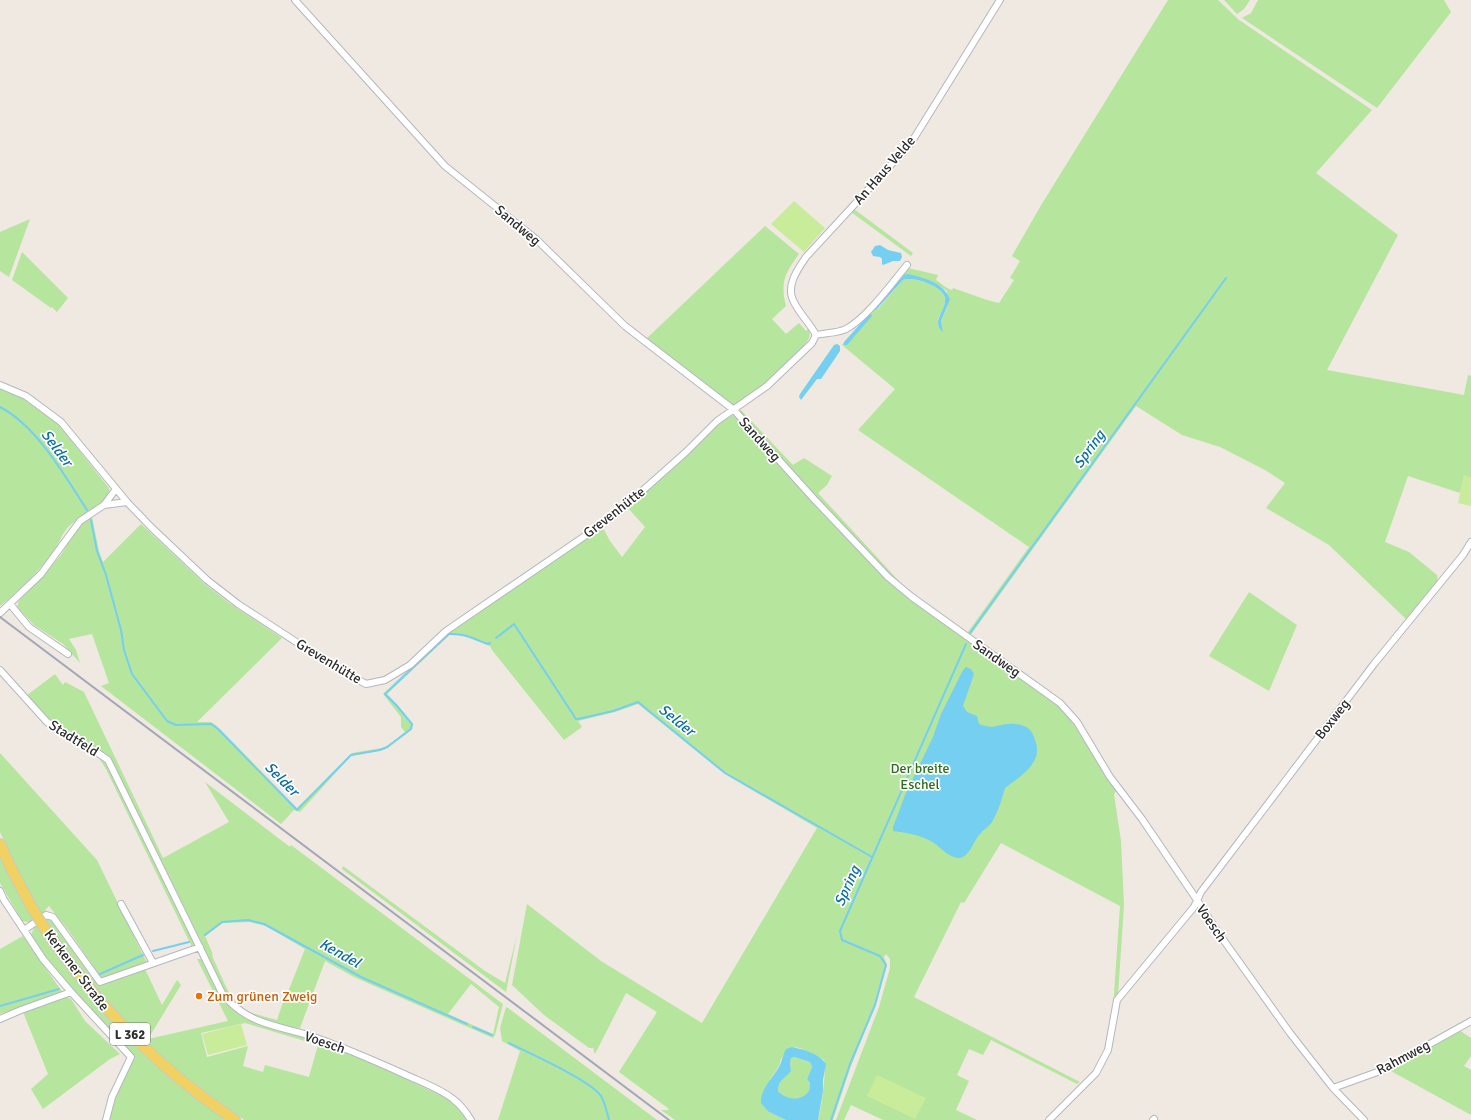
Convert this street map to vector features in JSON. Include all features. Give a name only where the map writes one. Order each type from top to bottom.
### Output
[{"type":"main road","name":"Kerkener Straße","points":[[0,844],[31,906],[45,929],[86,985],[137,1042],[182,1082],[235,1120]]},
{"type":"street","name":"Sandweg","points":[[295,0],[445,166],[536,239],[625,326],[734,410],[814,499],[888,577],[912,597],[1060,703],[1077,722],[1110,778],[1142,819],[1197,900]]},
{"type":"street","name":"An Haus Velde","points":[[816,335],[811,325],[792,300],[791,286],[796,273],[806,257],[911,142],[1000,0]]},
{"type":"street","points":[[734,410],[767,386],[812,342],[816,335],[845,329],[856,322],[868,311],[907,265]]},
{"type":"street","name":"Grevenhütte","points":[[0,385],[26,396],[61,422],[127,502],[207,580],[238,604],[343,672],[366,684],[385,680],[410,666],[446,631],[598,527],[623,508],[686,452],[717,421],[734,410]]},
{"type":"street","points":[[0,612],[41,574],[80,521],[104,505],[116,490]]},
{"type":"street","points":[[104,505],[127,502]]},
{"type":"street","name":"Boxweg","points":[[1197,900],[1200,892],[1280,786],[1374,664],[1453,567],[1471,542]]},
{"type":"street","points":[[10,604],[29,628],[68,654]]},
{"type":"street","name":"Stadtfeld","points":[[0,670],[47,722],[65,735],[95,751],[108,760],[156,857]]},
{"type":"street","name":"Voesch","points":[[156,857],[222,993],[228,1002],[243,1014],[261,1022],[332,1043],[428,1085],[453,1099],[461,1106],[471,1120]]},
{"type":"street","points":[[0,891],[4,900],[43,959],[71,992],[131,1057],[112,1097],[106,1120]]},
{"type":"street","name":"Voesch","points":[[1197,900],[1235,957],[1290,1033],[1333,1088],[1364,1120]]},
{"type":"street","name":"Voesch","points":[[1049,1120],[1096,1073],[1108,1050],[1117,1000],[1194,907],[1197,900]]},
{"type":"street","points":[[121,904],[153,963]]},
{"type":"street","points":[[24,930],[46,915],[53,917],[100,982],[200,947]]},
{"type":"street","points":[[0,1020],[21,1010],[71,992]]},
{"type":"street","name":"Rahmweg","points":[[1333,1088],[1383,1070],[1471,1021]]},
{"type":"green space","points":[[1168,0],[1218,0],[1239,20],[1372,110],[1316,173],[1398,235],[1327,370],[1464,395],[1468,375],[1471,376],[1471,478],[1464,476],[1460,493],[1408,476],[1385,542],[1409,552],[1437,575],[1438,583],[1407,620],[1329,545],[1266,508],[1285,483],[1265,470],[1220,447],[1182,435],[1136,406],[970,636],[967,634],[968,632],[1029,547],[858,430],[895,389],[842,345],[844,342],[844,345],[875,307],[877,310],[903,280],[908,279],[914,279],[934,286],[943,294],[945,304],[938,319],[943,331],[941,321],[947,307],[947,291],[926,280],[902,275],[908,268],[938,275],[936,280],[952,290],[953,288],[999,303],[1014,280],[1010,278],[1020,261],[1012,256],[1040,207]]},
{"type":"green space","points":[[1224,0],[1250,0],[1244,9],[1237,14]]},
{"type":"green space","points":[[1258,0],[1444,0],[1451,12],[1377,108],[1242,18],[1251,13]]},
{"type":"green space","points":[[794,201],[825,228],[804,252],[771,224]]},
{"type":"green space","points":[[854,209],[913,253],[911,256],[851,212]]},
{"type":"green space","points":[[30,219],[9,277],[0,271],[0,232]]},
{"type":"green space","points":[[765,226],[799,254],[787,272],[785,278],[784,298],[786,306],[772,319],[786,334],[799,323],[806,331],[809,328],[810,335],[804,346],[762,386],[735,406],[730,404],[645,340]]},
{"type":"green space","points":[[22,252],[68,298],[57,312],[12,280]]},
{"type":"green space","points":[[0,388],[21,397],[59,425],[109,488],[105,499],[68,527],[54,551],[42,566],[22,587],[0,606]]},
{"type":"green space","points":[[740,409],[793,465],[804,458],[832,476],[827,485],[818,493],[908,591],[872,558],[814,496],[739,412]]},
{"type":"green space","name":"Der breite Eschel","points":[[736,414],[881,572],[1058,705],[1080,732],[1117,790],[1114,794],[1121,841],[1124,905],[1118,995],[1113,1008],[1120,906],[1001,843],[964,903],[961,902],[914,997],[1080,1082],[1077,1084],[991,1040],[983,1055],[969,1049],[957,1075],[969,1081],[956,1110],[977,1120],[883,1120],[851,1105],[844,1120],[836,1120],[879,1007],[890,968],[890,959],[886,954],[884,957],[887,965],[875,1006],[851,1066],[833,1120],[818,1120],[821,1108],[825,1071],[824,1060],[800,1048],[792,1047],[781,1059],[779,1066],[770,1080],[769,1112],[786,1120],[675,1120],[661,1110],[669,1109],[619,1072],[657,1012],[626,993],[595,1054],[593,1048],[589,1048],[544,1015],[512,985],[527,904],[601,961],[702,1023],[817,828],[725,774],[638,704],[615,712],[578,721],[582,727],[564,740],[490,646],[459,634],[450,634],[387,694],[397,704],[413,725],[411,730],[388,748],[351,756],[300,812],[294,810],[281,824],[101,686],[109,683],[92,634],[69,639],[76,650],[80,663],[63,644],[34,625],[17,607],[19,601],[61,555],[74,533],[86,520],[92,517],[99,551],[103,562],[141,524],[206,585],[229,603],[282,638],[197,722],[211,722],[217,726],[297,808],[352,753],[387,747],[405,732],[401,727],[401,717],[383,694],[446,634],[526,578],[603,528],[610,541],[622,557],[645,527],[628,508],[679,463],[721,421]]},
{"type":"green space","points":[[1464,475],[1471,478],[1471,506],[1458,503]]},
{"type":"green space","points":[[1249,592],[1297,625],[1269,691],[1209,656]]},
{"type":"green space","points":[[55,674],[63,685],[65,682],[84,692],[163,858],[229,822],[205,782],[290,847],[291,845],[503,1004],[493,1038],[354,977],[325,961],[300,1028],[294,1028],[266,1020],[240,1008],[235,1004],[229,997],[219,981],[199,937],[114,766],[104,754],[60,728],[26,696]],"holes":[[[250,922],[266,926],[305,949],[277,1020],[251,1013],[238,1006],[224,983],[205,936],[223,923]],[[471,984],[499,1007],[493,1034],[448,1014]]]},
{"type":"green space","points":[[0,753],[97,860],[147,963],[102,979],[69,931],[49,906],[44,915],[46,919],[53,920],[91,977],[99,985],[145,969],[162,1005],[177,980],[181,985],[148,1039],[228,1021],[197,959],[202,959],[220,996],[226,1004],[241,1016],[260,1024],[331,1046],[368,1061],[446,1098],[459,1109],[467,1120],[244,1120],[173,1069],[142,1040],[79,969],[43,916],[26,888],[0,832]],"holes":[[[245,1023],[318,1045],[309,1077],[265,1065],[263,1072],[243,1066],[248,1046],[207,1057],[201,1033]]]},
{"type":"green space","points":[[97,755],[103,759],[108,767],[195,943],[192,947],[106,769]]},
{"type":"green space","points":[[0,852],[85,989],[230,1120],[108,1120],[121,1084],[134,1056],[86,1005],[47,958],[31,936],[34,927],[32,923],[22,921],[0,883]]},
{"type":"green space","points":[[343,866],[485,971],[505,983],[517,935],[506,992],[342,869]]},
{"type":"green space","points":[[23,936],[63,993],[0,1014],[0,949]]},
{"type":"green space","points":[[66,997],[71,999],[85,1021],[120,1054],[110,1059],[43,1109],[31,1089],[48,1074],[23,1012]]},
{"type":"green space","points":[[506,1007],[657,1120],[498,1120],[520,1051],[502,1041],[500,1028]]},
{"type":"green space","points":[[241,1024],[247,1045],[208,1055],[202,1034]]},
{"type":"green space","points":[[1459,1030],[1471,1038],[1471,1056],[1464,1066],[1471,1070],[1471,1115],[1389,1070],[1428,1046]]},
{"type":"green space","points":[[793,1057],[810,1062],[812,1067],[807,1079],[810,1083],[809,1091],[806,1095],[798,1099],[790,1098],[778,1091],[781,1082],[791,1071],[790,1061]]},
{"type":"green space","points":[[877,1075],[926,1098],[915,1119],[867,1096]]},
{"type":"water","points":[[880,245],[888,250],[901,253],[902,257],[900,261],[893,261],[883,265],[882,259],[880,257],[873,256],[871,252],[875,246]]},
{"type":"water","points":[[908,274],[932,282],[943,288],[947,293],[950,299],[941,321],[943,332],[939,328],[938,320],[944,307],[945,298],[939,290],[927,283],[914,279],[903,280],[876,310],[875,307],[902,275]]},
{"type":"water","points":[[870,313],[872,316],[847,345],[844,345],[844,342]]},
{"type":"water","points":[[837,344],[840,346],[840,351],[821,379],[817,379],[801,400],[799,397],[800,394],[834,345]]},
{"type":"water","points":[[966,667],[971,669],[974,674],[963,706],[967,712],[977,716],[979,724],[985,726],[994,727],[1005,724],[1018,724],[1024,726],[1033,734],[1037,749],[1034,761],[1026,772],[1005,788],[998,810],[991,824],[982,832],[966,855],[956,858],[924,838],[893,831],[893,827],[905,795],[933,737],[941,714],[963,670]]},
{"type":"water","points":[[792,1047],[806,1051],[820,1057],[826,1064],[818,1120],[786,1120],[769,1112],[761,1103],[761,1098],[765,1088],[779,1067],[786,1049]],"holes":[[[794,1057],[810,1062],[812,1067],[807,1079],[810,1083],[809,1091],[806,1095],[798,1098],[790,1098],[778,1091],[781,1082],[791,1071],[791,1058]]]},
{"type":"waterway","name":"Spring","points":[[970,633],[1226,278]]},
{"type":"waterway","name":"Selder","points":[[0,407],[13,415],[38,439],[60,467],[87,510]]},
{"type":"waterway","name":"Selder","points":[[91,520],[97,551],[106,575],[121,630],[124,650],[132,674],[167,721],[176,725],[211,724],[218,729],[297,810],[351,755],[380,750],[387,747],[411,729],[412,724],[385,694],[449,634],[464,635],[488,644],[490,643]]},
{"type":"waterway","name":"Selder","points":[[496,638],[514,624],[576,719],[613,711],[638,702],[725,773],[872,857]]},
{"type":"waterway","name":"Spring","points":[[831,1120],[850,1064],[875,1005],[886,965],[880,956],[842,940],[840,931],[966,644]]},
{"type":"waterway","name":"Kendel","points":[[205,935],[222,922],[248,920],[264,924],[361,977],[467,1024]]},
{"type":"waterway","name":"Kendel","points":[[153,951],[189,942]]},
{"type":"waterway","name":"Kendel","points":[[100,974],[143,955]]},
{"type":"waterway","name":"Kendel","points":[[0,1006],[59,989]]},
{"type":"waterway","name":"Kendel","points":[[473,1027],[492,1035]]},
{"type":"waterway","name":"Kendel","points":[[509,1043],[585,1082],[601,1096],[609,1120]]},
{"type":"railway","points":[[0,617],[669,1120]]},
{"type":"place","name":"Zum grünen Zweig","points":[[199,996]]}]
